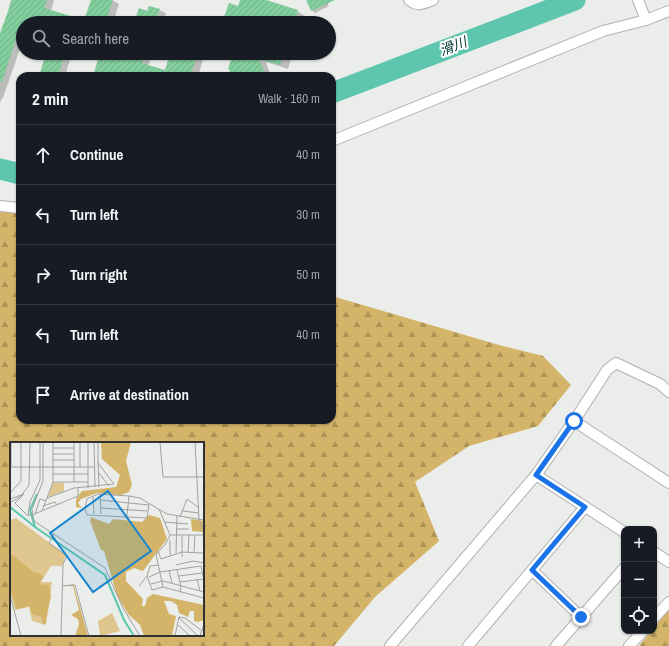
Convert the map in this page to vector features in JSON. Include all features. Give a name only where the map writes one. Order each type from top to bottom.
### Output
[{"type":"street","points":[[409,0],[417,4],[423,4],[432,0]]},
{"type":"street","points":[[640,4],[646,20]]},
{"type":"street","points":[[336,140],[603,31],[646,20],[669,11]]},
{"type":"street","points":[[0,206],[16,208]]},
{"type":"street","points":[[390,646],[536,475],[574,421],[607,370],[616,363],[660,384],[669,392]]},
{"type":"street","points":[[574,421],[669,483]]},
{"type":"street","points":[[536,475],[621,530]]},
{"type":"street","points":[[468,646],[585,507]]},
{"type":"street","points":[[657,554],[669,562]]},
{"type":"street","points":[[532,570],[581,617]]},
{"type":"street","points":[[556,646],[621,571]]},
{"type":"street","points":[[657,615],[669,602]]},
{"type":"street","points":[[629,646],[640,634]]},
{"type":"green space","points":[[0,206],[16,211],[16,424],[336,424],[336,297],[499,345],[543,356],[571,385],[538,426],[469,446],[415,482],[439,541],[375,597],[334,646],[0,646]]},
{"type":"green space","points":[[669,609],[669,646],[639,646],[649,634],[657,634],[657,623]]},
{"type":"building","points":[[12,0],[47,0],[44,8],[71,16],[16,16],[16,39],[2,82],[0,81],[0,33]]},
{"type":"building","points":[[91,0],[113,0],[107,16],[85,16]]},
{"type":"building","points":[[240,0],[266,0],[298,10],[296,16],[224,16],[229,3],[238,6]]},
{"type":"building","points":[[306,0],[335,0],[311,11]]},
{"type":"building","points":[[149,6],[160,9],[158,16],[136,16],[139,8],[147,11]]},
{"type":"building","points":[[44,60],[63,60],[59,72],[40,72]]},
{"type":"building","points":[[98,60],[143,60],[142,63],[165,70],[168,60],[196,60],[191,72],[94,72]]},
{"type":"building","points":[[231,60],[259,60],[264,72],[229,72],[230,70],[228,69]]},
{"type":"building","points":[[262,60],[282,60],[280,65]]},
{"type":"waterway","name":"滑川","points":[[336,91],[575,0]]},
{"type":"waterway","name":"滑川","points":[[0,169],[16,173]]},
{"type":"route","points":[[574,421],[536,475],[585,507],[532,570],[581,617]]}]
